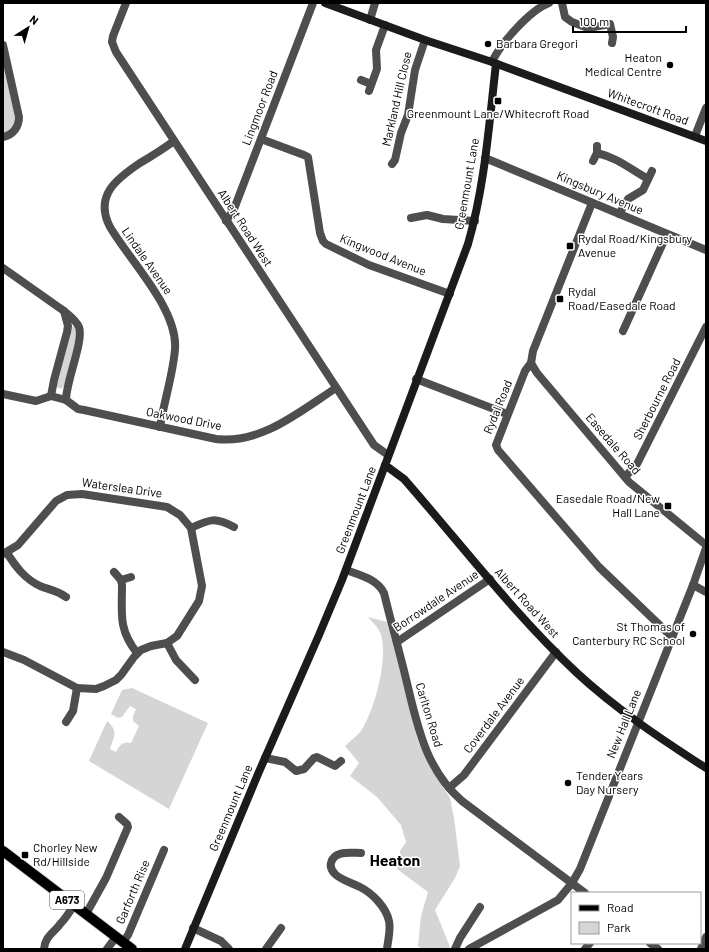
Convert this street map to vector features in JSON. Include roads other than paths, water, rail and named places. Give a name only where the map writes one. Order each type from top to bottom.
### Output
[{"type":"main road","name":"A673","points":[[3,851],[132,949]]},
{"type":"street","name":"Albert Road West","points":[[126,3],[113,36],[113,47],[374,445],[388,455]]},
{"type":"street","name":"Lingmoor Road","points":[[226,220],[234,209],[313,3]]},
{"type":"street","name":"Whitecroft Road","points":[[325,3],[706,140]]},
{"type":"street","points":[[370,20],[375,3]]},
{"type":"street","points":[[494,63],[498,51],[511,34],[532,14],[549,3]]},
{"type":"street","points":[[562,3],[565,17],[568,20],[588,28],[610,24],[613,37],[612,43]]},
{"type":"street","points":[[361,80],[370,87],[376,69],[376,50],[385,25]]},
{"type":"street","name":"Markland Hill Close","points":[[392,164],[395,160],[401,133],[408,115],[415,70],[425,40]]},
{"type":"street","points":[[3,45],[20,117],[19,123],[15,130],[3,137]]},
{"type":"street","name":"Greenmount Lane","points":[[185,949],[346,570],[416,379],[468,244],[475,221],[485,158],[494,63]]},
{"type":"street","points":[[695,136],[706,108]]},
{"type":"street","name":"Kingwood Avenue","points":[[261,139],[304,155],[308,158],[320,233],[323,242],[369,265],[450,294]]},
{"type":"street","name":"Lindale Avenue","points":[[160,427],[175,353],[175,336],[172,324],[161,300],[106,221],[104,207],[107,193],[116,181],[174,141]]},
{"type":"street","points":[[593,161],[597,149],[648,179]]},
{"type":"street","name":"Kingsbury Avenue","points":[[485,158],[706,250]]},
{"type":"street","points":[[619,214],[628,199],[641,192],[652,171]]},
{"type":"street","name":"Rydal Road","points":[[592,203],[533,351],[531,364],[525,371],[496,442],[498,450],[599,567],[672,637]]},
{"type":"street","points":[[411,218],[427,215],[443,219],[475,221]]},
{"type":"street","points":[[623,331],[668,234]]},
{"type":"street","points":[[3,268],[72,317],[78,325],[80,335],[69,379],[66,400]]},
{"type":"street","points":[[51,396],[68,326],[64,311]]},
{"type":"street","name":"Sherbourne Road","points":[[624,478],[637,464],[706,328]]},
{"type":"street","name":"Easedale Road","points":[[531,364],[624,478],[706,546]]},
{"type":"street","points":[[416,379],[507,414]]},
{"type":"street","name":"Oakwood Drive","points":[[3,394],[36,401],[51,396],[66,400],[78,409],[224,440],[246,438],[272,429],[336,388]]},
{"type":"street","name":"Albert Road West","points":[[385,465],[404,480],[526,621],[556,652],[597,690],[638,722],[706,768]]},
{"type":"street","points":[[50,494],[56,501]]},
{"type":"street","name":"Waterslea Drive","points":[[5,553],[21,542],[56,501],[67,495],[77,494],[167,507],[180,515],[191,528]]},
{"type":"street","points":[[3,652],[24,660],[77,688],[96,689],[116,680],[125,671],[137,653],[151,646],[167,643],[177,636],[199,601],[206,586],[191,528],[211,520],[226,518],[234,527]]},
{"type":"street","name":"New Hall Lane","points":[[469,949],[558,900],[572,883],[580,868],[672,637],[706,546]]},
{"type":"street","points":[[5,553],[19,570],[28,578],[39,585],[59,588],[66,597]]},
{"type":"street","name":"Carlton Road","points":[[346,570],[373,581],[382,589],[422,742],[436,769],[449,788],[462,801],[584,892]]},
{"type":"street","points":[[114,572],[121,580],[123,630],[128,643],[137,653]]},
{"type":"street","points":[[121,580],[131,577]]},
{"type":"street","name":"Borrowdale Avenue","points":[[396,642],[490,579]]},
{"type":"street","points":[[692,585],[706,592]]},
{"type":"street","points":[[167,643],[176,660],[196,680]]},
{"type":"street","name":"Coverdale Avenue","points":[[449,788],[464,775],[556,652]]},
{"type":"street","points":[[188,672],[194,666]]},
{"type":"street","points":[[66,722],[75,712],[77,688]]},
{"type":"street","points":[[265,758],[285,762],[296,771],[304,769],[314,758],[317,757],[335,766],[341,761]]},
{"type":"street","points":[[86,914],[106,878],[128,827],[119,817]]},
{"type":"street","points":[[361,853],[351,849],[335,857],[331,863],[332,871],[338,877],[362,888],[370,894],[380,903],[393,920],[387,949]]},
{"type":"street","name":"Garforth Rise","points":[[107,949],[128,935],[164,850]]},
{"type":"street","points":[[44,949],[48,936],[63,921],[74,905]]},
{"type":"street","points":[[456,949],[460,938],[480,906]]},
{"type":"street","points":[[266,949],[282,926]]},
{"type":"street","points":[[193,928],[221,941],[229,949]]},
{"type":"street","points":[[701,949],[706,937]]},
{"type":"place","name":"Barbara Gregori","points":[[488,44]]},
{"type":"place","name":"Heaton Medical Centre","points":[[670,65]]},
{"type":"place","name":"Greenmount Lane/Whitecroft Road","points":[[498,101]]},
{"type":"place","name":"Rydal Road/Kingsbury Avenue","points":[[570,246]]},
{"type":"place","name":"Rydal Road/Easedale Road","points":[[560,299]]},
{"type":"place","name":"Easedale Road/New Hall Lane","points":[[668,506]]},
{"type":"place","name":"St Thomas of Canterbury RC School","points":[[693,634]]},
{"type":"place","name":"Tender Years Day Nursery","points":[[568,783]]},
{"type":"place","name":"Chorley New Rd/Hillside","points":[[25,855]]},
{"type":"district","name":"Heaton","points":[[395,860]]}]
